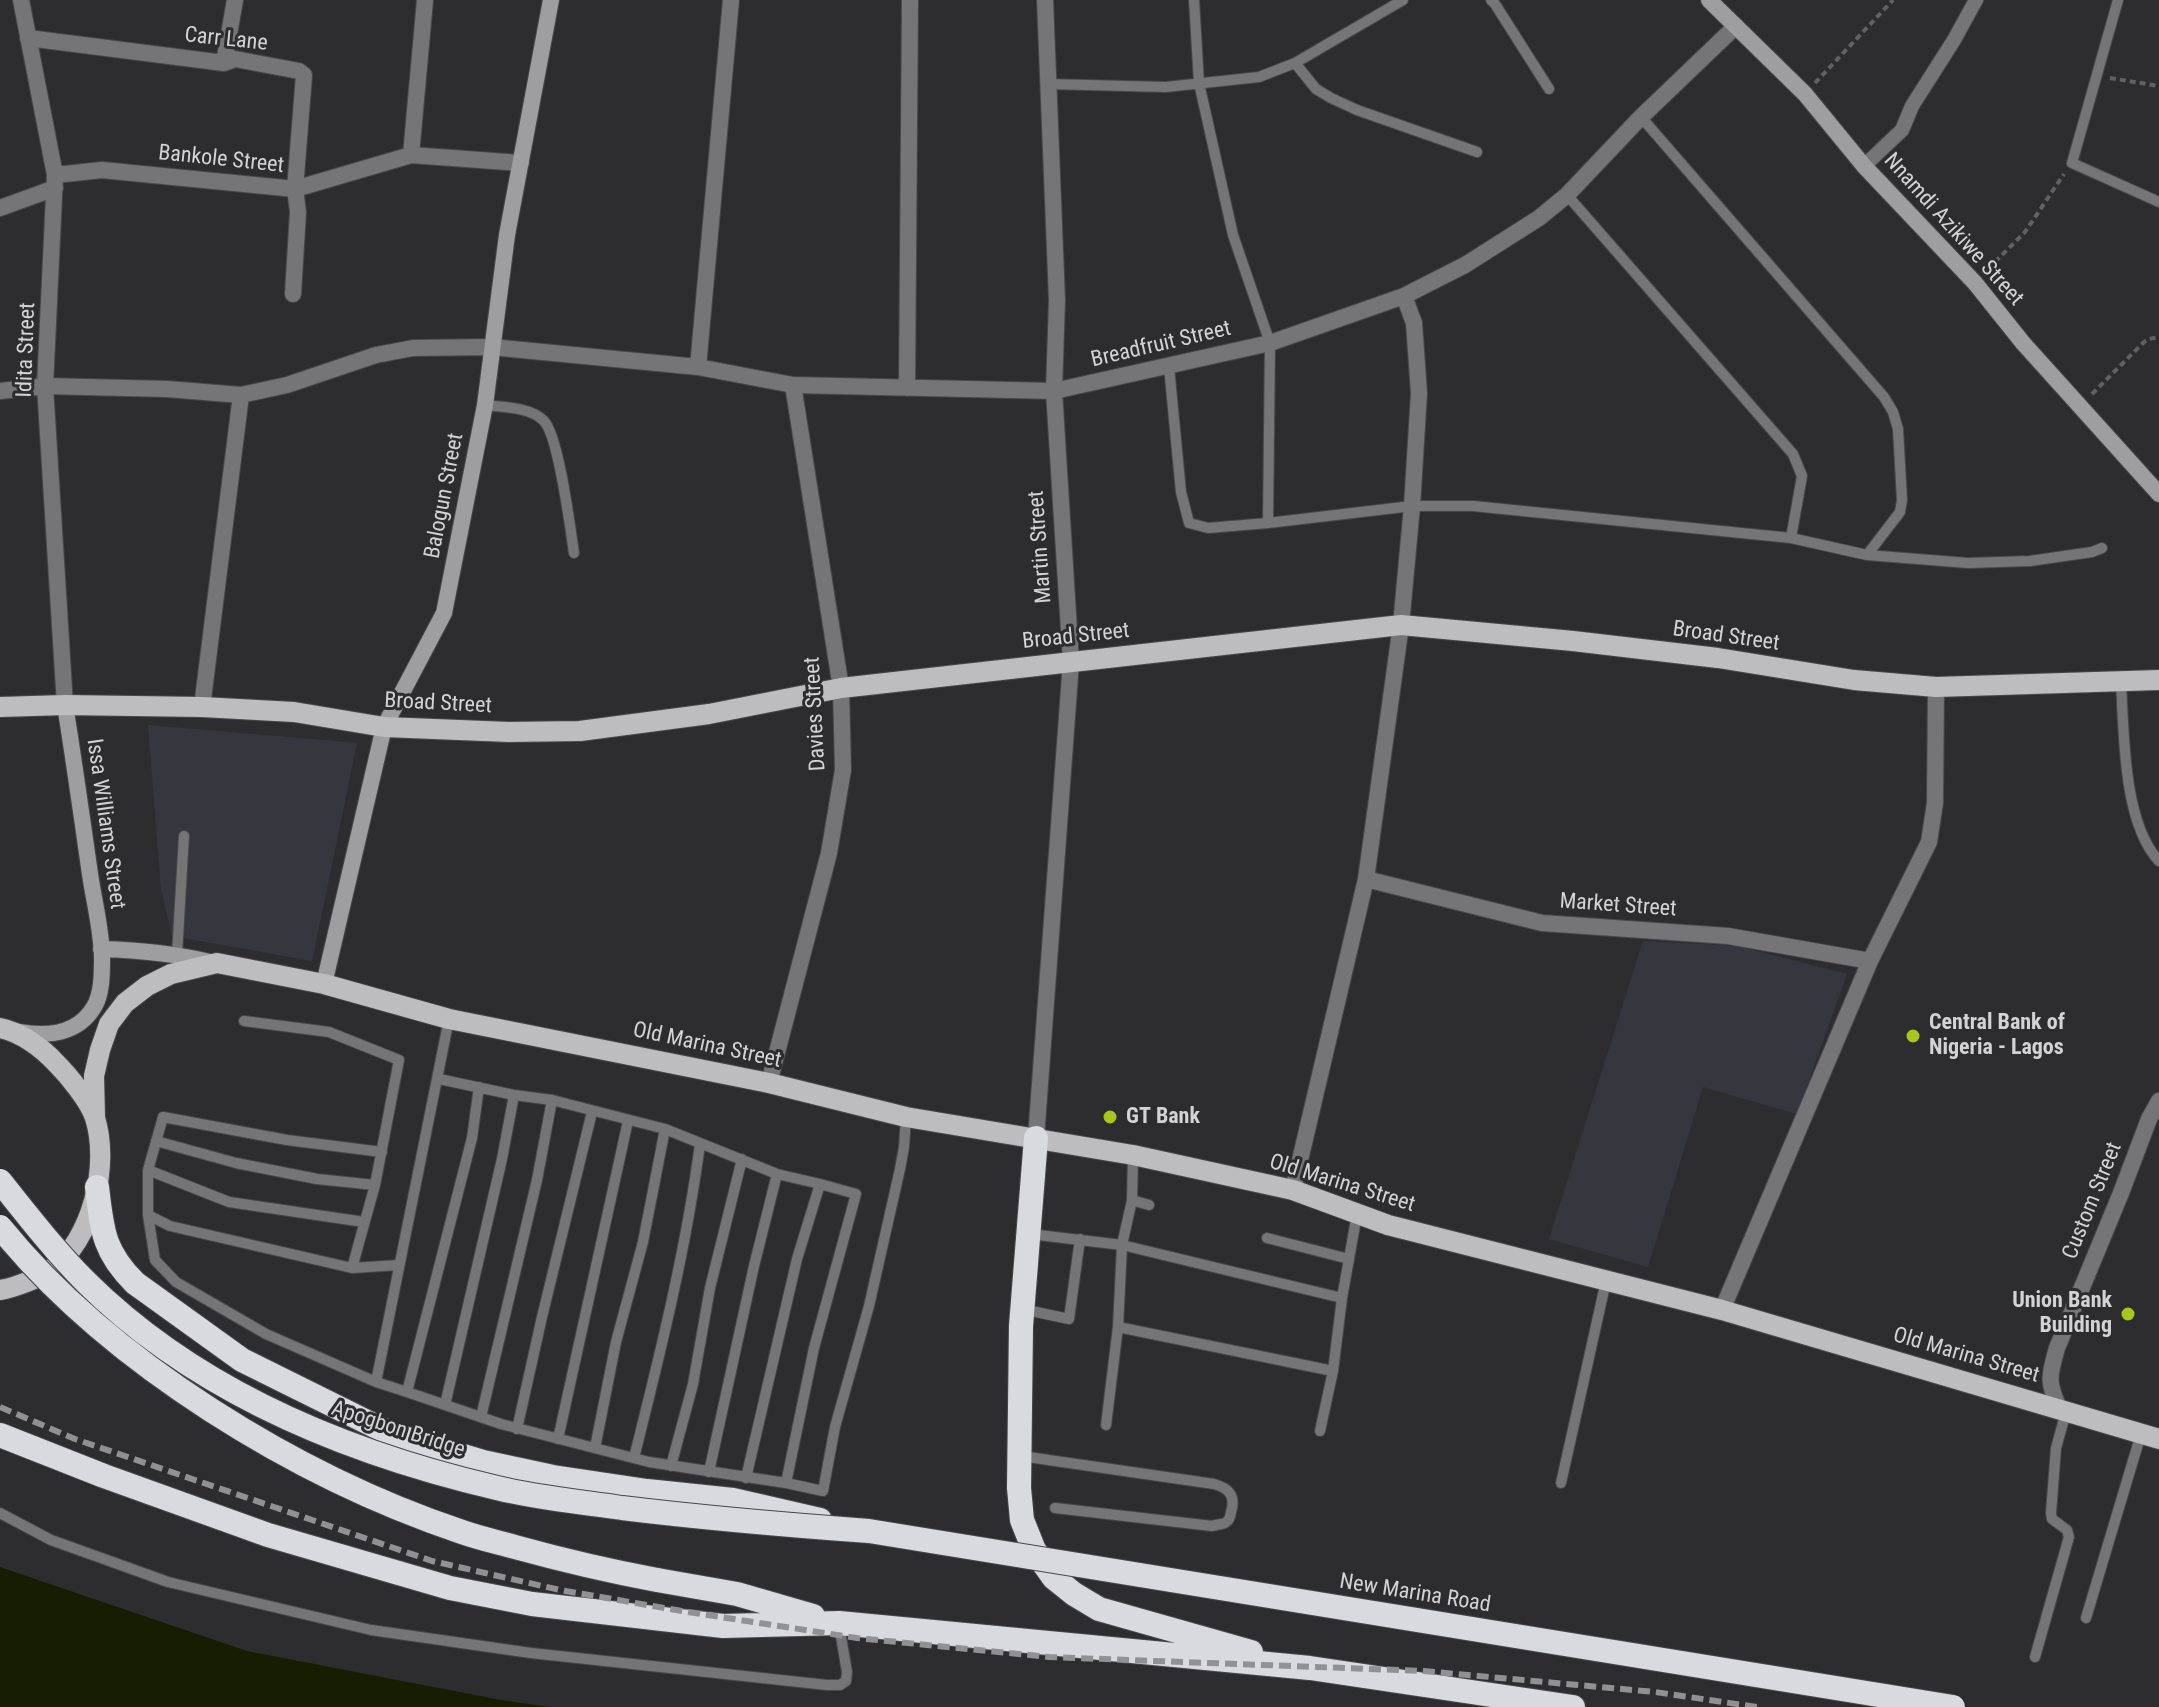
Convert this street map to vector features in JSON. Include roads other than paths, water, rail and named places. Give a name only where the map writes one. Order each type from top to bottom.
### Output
[{"type":"highway","points":[[1036,1138],[1022,1309],[1019,1456],[1022,1520],[1034,1550],[1054,1578],[1099,1609],[1310,1668]]},
{"type":"highway","name":"Apogbon Bridge","points":[[0,1181],[87,1282],[135,1325],[223,1386],[323,1434],[387,1457],[499,1489],[711,1519],[869,1531]]},
{"type":"highway","points":[[97,1187],[111,1255],[135,1283],[242,1360],[394,1435],[483,1462],[553,1477],[733,1500],[869,1531]]},
{"type":"highway","points":[[0,1227],[38,1271],[109,1337],[197,1401],[302,1462],[395,1506],[463,1533],[577,1564],[737,1594],[839,1623]]},
{"type":"highway","points":[[0,1435],[268,1535],[450,1588],[532,1604],[723,1626],[839,1623],[1310,1668],[1573,1707]]},
{"type":"highway","name":"New Marina Road","points":[[869,1531],[1953,1707]]},
{"type":"main road","name":"Balogun Street","points":[[324,984],[384,727],[444,613],[485,405],[507,235],[551,0]]},
{"type":"main road","name":"Nnamdi Azikiwe Street","points":[[1709,0],[1805,94],[1864,166],[1975,283],[2023,343],[2159,494]]},
{"type":"main road","name":"Broad Street","points":[[0,707],[202,707],[294,712],[384,727],[509,732],[580,731],[709,714],[841,688],[1401,625],[1573,641],[1718,658],[1854,680],[1936,687],[2159,680]]},
{"type":"main road","name":"Issa Williams Street","points":[[65,705],[101,949]]},
{"type":"main road","name":"Old Marina Street","points":[[101,949],[177,954],[324,984],[449,1019],[769,1083],[906,1117],[1133,1155],[1293,1190],[1388,1225],[1722,1310],[2150,1437]]},
{"type":"main road","points":[[5,1029],[35,1035],[64,1032],[77,1025],[96,1005],[101,949]]},
{"type":"main road","name":"Old Marina Street","points":[[0,1290],[51,1270],[75,1244],[89,1217],[97,1187],[100,1156],[94,1076],[109,1024],[125,1003],[147,986],[171,974],[217,963]]},
{"type":"main road","points":[[5,1029],[45,1051],[70,1078],[95,1117]]},
{"type":"street","name":"Idita Street","points":[[21,0],[55,181],[45,386],[65,705]]},
{"type":"street","points":[[224,63],[235,0]]},
{"type":"street","points":[[411,155],[425,0]]},
{"type":"street","points":[[698,367],[731,0]]},
{"type":"street","points":[[907,388],[910,0]]},
{"type":"street","name":"Martin Street","points":[[1036,1138],[1071,662],[1054,391],[1057,300],[1045,0]]},
{"type":"street","points":[[1864,166],[1902,130],[1912,106],[1976,0]]},
{"type":"street","name":"Breadfruit Street","points":[[0,391],[45,386],[167,389],[241,395],[287,385],[376,355],[413,348],[491,347],[698,367],[793,385],[907,388],[1054,391],[1169,367],[1270,343],[1404,296],[1465,265],[1539,218],[1567,195],[1641,117],[1736,26]]},
{"type":"street","name":"Carr Lane","points":[[28,38],[224,63],[235,59],[299,71],[304,75],[295,189]]},
{"type":"street","name":"Bankole Street","points":[[0,208],[55,181],[102,170],[295,189],[411,155],[521,163]]},
{"type":"street","points":[[293,294],[298,212],[295,189]]},
{"type":"street","points":[[1293,1190],[1366,879],[1401,625],[1419,393],[1414,323],[1404,296]]},
{"type":"street","name":"Davies Street","points":[[769,1083],[829,853],[843,770],[841,688],[793,385]]},
{"type":"street","points":[[202,707],[241,395]]},
{"type":"street","points":[[1722,1310],[1870,961],[1929,842],[1935,803],[1936,687]]},
{"type":"street","name":"Market Street","points":[[1366,879],[1542,923],[1728,936],[1870,961]]},
{"type":"street","name":"Custom Street","points":[[2063,1410],[2050,1387],[2050,1370],[2149,1119],[2159,1101]]},
{"type":"lane","points":[[1194,0],[1199,83],[1233,235],[1270,343],[1268,523]]},
{"type":"lane","points":[[1047,84],[1166,87],[1259,77],[1295,63],[1403,0]]},
{"type":"lane","points":[[1491,0],[1549,89]]},
{"type":"lane","points":[[2118,0],[2072,163],[2159,202]]},
{"type":"lane","points":[[1295,63],[1316,89],[1331,98],[1477,152]]},
{"type":"lane","points":[[1641,117],[1874,385],[1893,412],[1898,429],[1900,512],[1867,555]]},
{"type":"lane","points":[[1567,195],[1793,454],[1802,476],[1791,538]]},
{"type":"lane","points":[[1169,367],[1181,492],[1189,523],[1208,528],[1412,506],[1473,506],[1791,538],[1867,555],[1984,562],[2030,561],[2102,548]]},
{"type":"lane","points":[[485,405],[529,412],[544,421],[557,455],[574,553]]},
{"type":"lane","points":[[2121,682],[2126,774],[2149,851],[2159,861]]},
{"type":"lane","points":[[177,954],[184,836]]},
{"type":"lane","points":[[376,1382],[449,1019]]},
{"type":"lane","points":[[244,1021],[329,1032],[399,1060],[375,1185],[352,1268]]},
{"type":"lane","points":[[439,1079],[552,1100],[665,1129],[777,1174],[856,1194],[814,1348],[786,1483]]},
{"type":"lane","points":[[407,1392],[472,1138],[479,1087]]},
{"type":"lane","points":[[445,1405],[514,1095]]},
{"type":"lane","points":[[481,1417],[537,1180],[552,1100]]},
{"type":"lane","points":[[517,1429],[592,1112]]},
{"type":"lane","points":[[382,1152],[287,1140],[163,1117],[148,1170],[148,1215],[155,1260],[176,1282],[266,1334],[376,1382],[517,1429],[634,1458],[823,1491],[835,1427],[869,1306],[900,1169],[906,1117]]},
{"type":"lane","points":[[558,1439],[628,1121]]},
{"type":"lane","points":[[595,1448],[616,1342],[643,1242],[665,1129]]},
{"type":"lane","points":[[156,1141],[236,1163],[317,1179],[375,1185]]},
{"type":"lane","points":[[634,1458],[682,1251],[700,1144]]},
{"type":"lane","points":[[1106,1425],[1118,1327],[1122,1245],[1132,1200],[1133,1155]]},
{"type":"lane","points":[[671,1466],[693,1384],[710,1288],[742,1159]]},
{"type":"lane","points":[[148,1170],[229,1202],[364,1222]]},
{"type":"lane","points":[[709,1472],[777,1174]]},
{"type":"lane","points":[[746,1478],[797,1259],[820,1184]]},
{"type":"lane","points":[[1132,1200],[1149,1205]]},
{"type":"lane","points":[[1320,1431],[1333,1371],[1357,1214]]},
{"type":"lane","points":[[148,1215],[170,1226],[352,1268],[399,1265]]},
{"type":"lane","points":[[1028,1234],[1122,1245],[1342,1298]]},
{"type":"lane","points":[[1267,1238],[1349,1259]]},
{"type":"lane","points":[[1022,1309],[1069,1319],[1080,1239]]},
{"type":"lane","points":[[1561,1483],[1606,1281]]},
{"type":"lane","points":[[1118,1327],[1333,1371]]},
{"type":"lane","points":[[2035,1657],[2069,1537],[2067,1530],[2052,1519],[2051,1513],[2056,1448],[2063,1410]]},
{"type":"lane","points":[[2086,1618],[2150,1437]]},
{"type":"lane","points":[[1019,1456],[1214,1484],[1226,1487],[1234,1503],[1229,1519],[1224,1524],[1212,1526],[1055,1508]]},
{"type":"lane","points":[[0,1513],[51,1540],[168,1582],[371,1630],[531,1653],[840,1685],[846,1681],[847,1672],[839,1623]]},
{"type":"railway","points":[[0,1407],[75,1439],[432,1561],[560,1590],[682,1611],[857,1638],[1049,1657],[1424,1671],[1655,1692],[1757,1707]]},
{"type":"place","name":"Central Bank of Nigeria - Lagos","points":[[1913,1036]]},
{"type":"place","name":"GT Bank","points":[[1110,1117]]},
{"type":"place","name":"Union Bank Building","points":[[2128,1314]]}]
